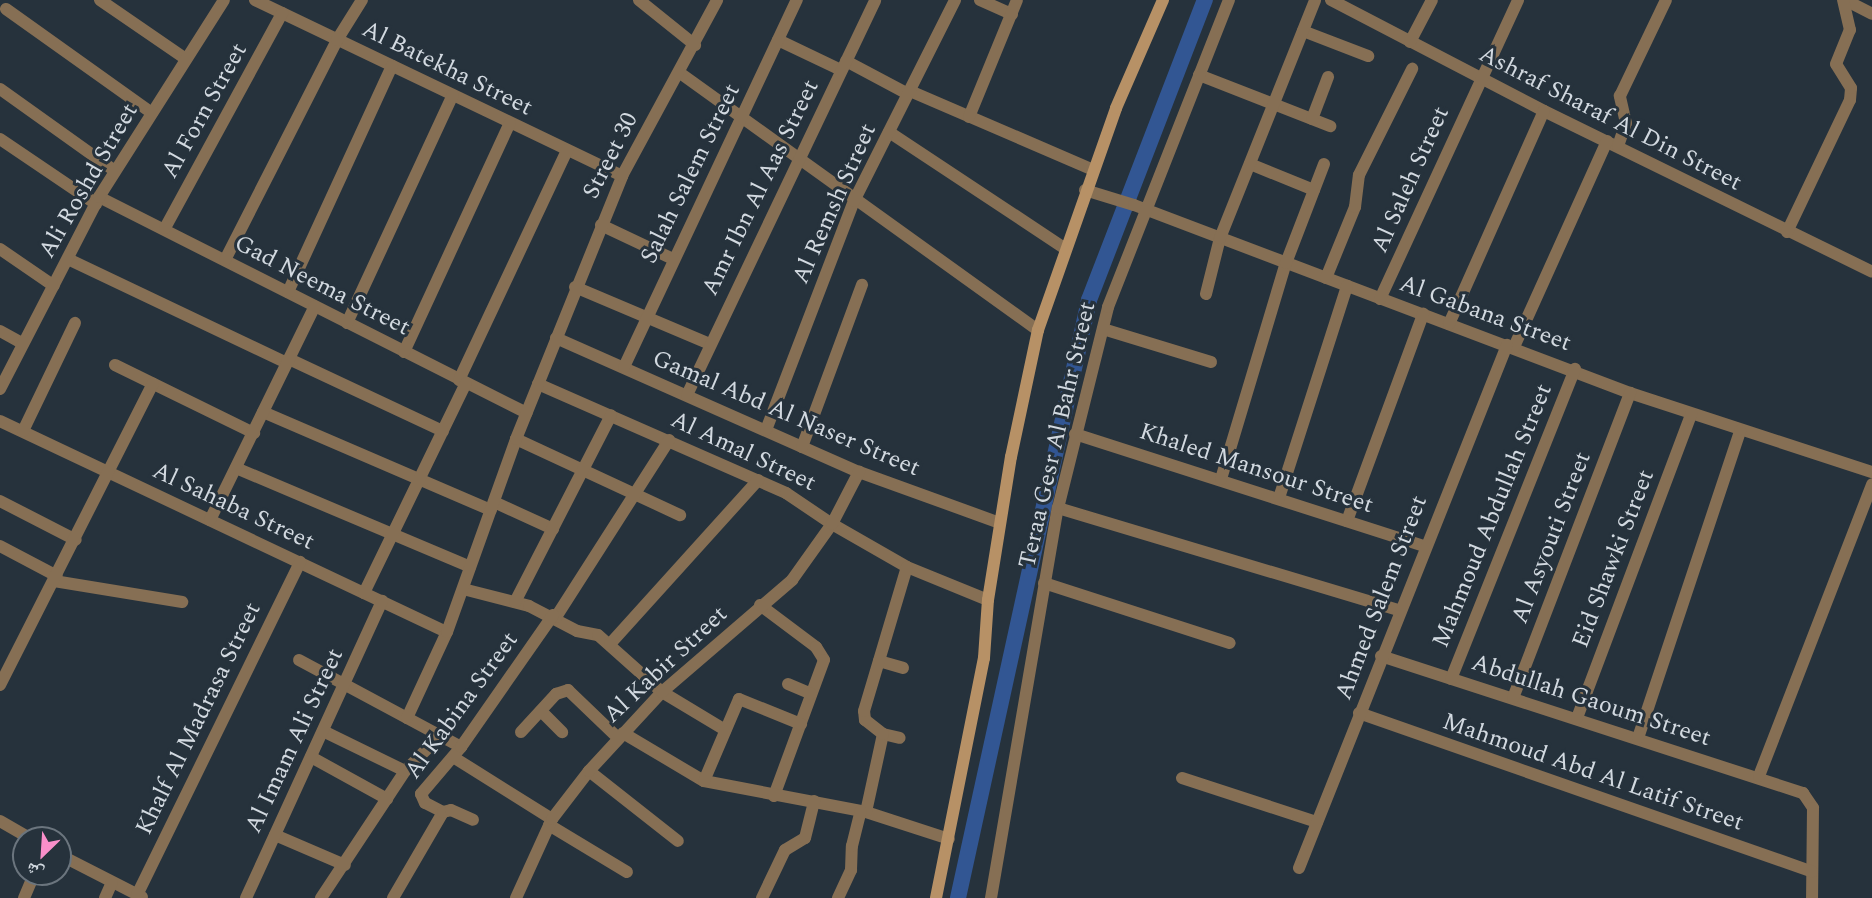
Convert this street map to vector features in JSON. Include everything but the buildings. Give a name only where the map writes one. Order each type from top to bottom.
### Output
[{"type":"street","points":[[100,0],[186,59]]},
{"type":"street","name":"Ali Roshd Street","points":[[0,389],[97,200],[224,0]]},
{"type":"street","name":"Al Batekha Street","points":[[255,0],[271,3],[282,13],[622,176]]},
{"type":"street","points":[[225,260],[337,40],[362,0]]},
{"type":"street","points":[[639,0],[695,45]]},
{"type":"street","name":"Street 30","points":[[407,718],[447,632],[516,439],[575,287],[622,176],[680,73],[717,0]]},
{"type":"street","name":"Salah Salem Street","points":[[624,367],[797,0]]},
{"type":"street","name":"Amr Ibn Al Aas Street","points":[[687,395],[797,159],[875,0]]},
{"type":"street","name":"Al Remsh Street","points":[[766,430],[854,201],[955,0]]},
{"type":"street","points":[[980,0],[1012,14]]},
{"type":"street","points":[[969,117],[1017,0]]},
{"type":"street","name":"Teraa Gesr Al Bahr Street","points":[[991,898],[1008,819],[1044,584],[1075,434],[1103,329],[1146,210],[1229,0]]},
{"type":"street","points":[[1206,294],[1220,238],[1315,0]]},
{"type":"street","name":"Ashraf Sharaf Al Din Street","points":[[1331,0],[1544,111],[1872,272]]},
{"type":"street","points":[[1410,42],[1432,0]]},
{"type":"street","name":"Al Saleh Street","points":[[1380,299],[1480,78],[1518,0]]},
{"type":"street","name":"Ahmed Salem Street","points":[[1299,868],[1423,546],[1510,346],[1612,144],[1626,123],[1620,96],[1666,0]]},
{"type":"street","points":[[1844,0],[1872,14]]},
{"type":"street","points":[[1788,232],[1850,100],[1851,88],[1835,61],[1850,30],[1844,0]]},
{"type":"street","name":"Teraa Gesr Al Bahr Street","points":[[936,898],[984,658],[988,600],[1000,523],[1038,330],[1085,190],[1160,1]]},
{"type":"street","points":[[6,9],[152,113]]},
{"type":"street","name":"Al Forn Street","points":[[165,228],[282,13]]},
{"type":"street","points":[[1303,31],[1368,56]]},
{"type":"street","points":[[778,40],[844,65],[1093,170]]},
{"type":"street","points":[[288,292],[393,66]]},
{"type":"street","points":[[1326,278],[1355,207],[1359,175],[1412,69]]},
{"type":"street","points":[[680,73],[854,201],[1038,330]]},
{"type":"street","points":[[1199,75],[1330,126]]},
{"type":"street","points":[[1312,119],[1328,77]]},
{"type":"street","points":[[0,89],[115,171]]},
{"type":"street","points":[[347,323],[453,95]]},
{"type":"street","points":[[1449,324],[1544,111]]},
{"type":"street","points":[[404,352],[510,123]]},
{"type":"street","points":[[889,132],[1064,248]]},
{"type":"street","name":"Gad Neema Street","points":[[0,139],[97,200],[165,228],[526,413]]},
{"type":"street","points":[[364,593],[443,431],[463,381],[567,150]]},
{"type":"street","points":[[1250,164],[1314,190]]},
{"type":"street","points":[[1221,479],[1286,263],[1324,164]]},
{"type":"street","name":"Al Gabana Street","points":[[1085,190],[1134,205],[1380,299],[1575,369],[1630,393],[1740,431],[1872,472]]},
{"type":"street","points":[[601,225],[673,259]]},
{"type":"street","points":[[0,249],[54,286]]},
{"type":"street","points":[[68,259],[443,431]]},
{"type":"street","points":[[802,447],[862,285]]},
{"type":"street","points":[[1279,498],[1347,286]]},
{"type":"street","points":[[575,287],[710,344]]},
{"type":"street","points":[[210,520],[315,306]]},
{"type":"street","points":[[1347,521],[1424,314]]},
{"type":"street","points":[[23,431],[75,323]]},
{"type":"street","points":[[1103,329],[1210,362]]},
{"type":"street","points":[[0,331],[23,344]]},
{"type":"street","name":"Gamal Abd Al Naser Street","points":[[556,338],[859,472],[1000,523]]},
{"type":"street","points":[[115,366],[254,433]]},
{"type":"street","name":"Mahmoud Abdullah Street","points":[[1451,679],[1575,369]]},
{"type":"street","points":[[0,685],[76,540],[153,384]]},
{"type":"street","name":"Al Amal Street","points":[[538,384],[804,502],[832,524],[907,567],[988,600]]},
{"type":"street","name":"Al Asyouti Street","points":[[1513,698],[1630,393]]},
{"type":"street","points":[[263,412],[419,479],[553,529]]},
{"type":"street","name":"Eid Shawki Street","points":[[1576,718],[1691,414]]},
{"type":"street","points":[[515,602],[611,415]]},
{"type":"street","name":"Al Sahaba Street","points":[[0,421],[447,632]]},
{"type":"street","points":[[1638,738],[1740,431]]},
{"type":"street","name":"Khaled Mansour Street","points":[[1075,434],[1221,479],[1423,546]]},
{"type":"street","points":[[516,439],[680,515]]},
{"type":"street","name":"Al Kabina Street","points":[[443,812],[425,803],[421,794],[457,752],[555,616],[636,495],[669,441]]},
{"type":"street","points":[[236,468],[392,536],[470,567]]},
{"type":"street","name":"Al Kabir Street","points":[[516,898],[550,822],[589,771],[662,692],[760,605],[792,580],[832,524],[859,472]]},
{"type":"street","points":[[610,644],[758,480]]},
{"type":"street","points":[[1760,776],[1872,484]]},
{"type":"street","points":[[0,501],[76,540]]},
{"type":"street","points":[[1058,508],[1399,610]]},
{"type":"street","points":[[0,546],[56,578],[182,602]]},
{"type":"street","name":"Khalf Al Madrasa Street","points":[[140,896],[300,562]]},
{"type":"street","points":[[900,738],[883,734],[864,716],[907,567]]},
{"type":"street","points":[[1044,584],[1230,643]]},
{"type":"street","points":[[463,589],[515,602],[555,616],[577,631],[598,634],[662,692],[725,730]]},
{"type":"street","name":"Al Imam Ali Street","points":[[246,898],[382,601]]},
{"type":"street","points":[[760,605],[823,653],[822,667],[774,796]]},
{"type":"street","name":"Abdullah Gaoum Street","points":[[1381,656],[1760,776],[1803,793],[1813,808],[1812,898]]},
{"type":"street","points":[[299,660],[440,736],[457,752],[550,822],[627,872]]},
{"type":"street","points":[[879,661],[903,668]]},
{"type":"street","points":[[788,684],[812,694]]},
{"type":"street","points":[[521,732],[562,690],[574,692],[621,736],[704,781],[864,812],[949,839]]},
{"type":"street","points":[[704,781],[737,703],[743,698],[801,724]]},
{"type":"street","points":[[541,711],[562,732]]},
{"type":"street","name":"Mahmoud Abd Al Latif Street","points":[[1359,713],[1812,872]]},
{"type":"street","points":[[323,731],[405,771]]},
{"type":"street","points":[[838,898],[851,870],[852,846],[864,812],[883,734]]},
{"type":"street","points":[[321,898],[345,865],[405,771],[440,736]]},
{"type":"street","points":[[311,757],[387,799]]},
{"type":"street","points":[[589,771],[678,841]]},
{"type":"street","points":[[1182,778],[1317,822]]},
{"type":"street","points":[[762,898],[784,850],[805,838],[814,801]]},
{"type":"street","points":[[393,898],[443,812],[452,810],[473,820]]},
{"type":"street","points":[[275,835],[345,865]]},
{"type":"street","points":[[72,861],[140,896]]},
{"type":"street","points":[[105,898],[112,882]]},
{"type":"waterway","points":[[958,898],[1089,300],[1205,0]]}]
